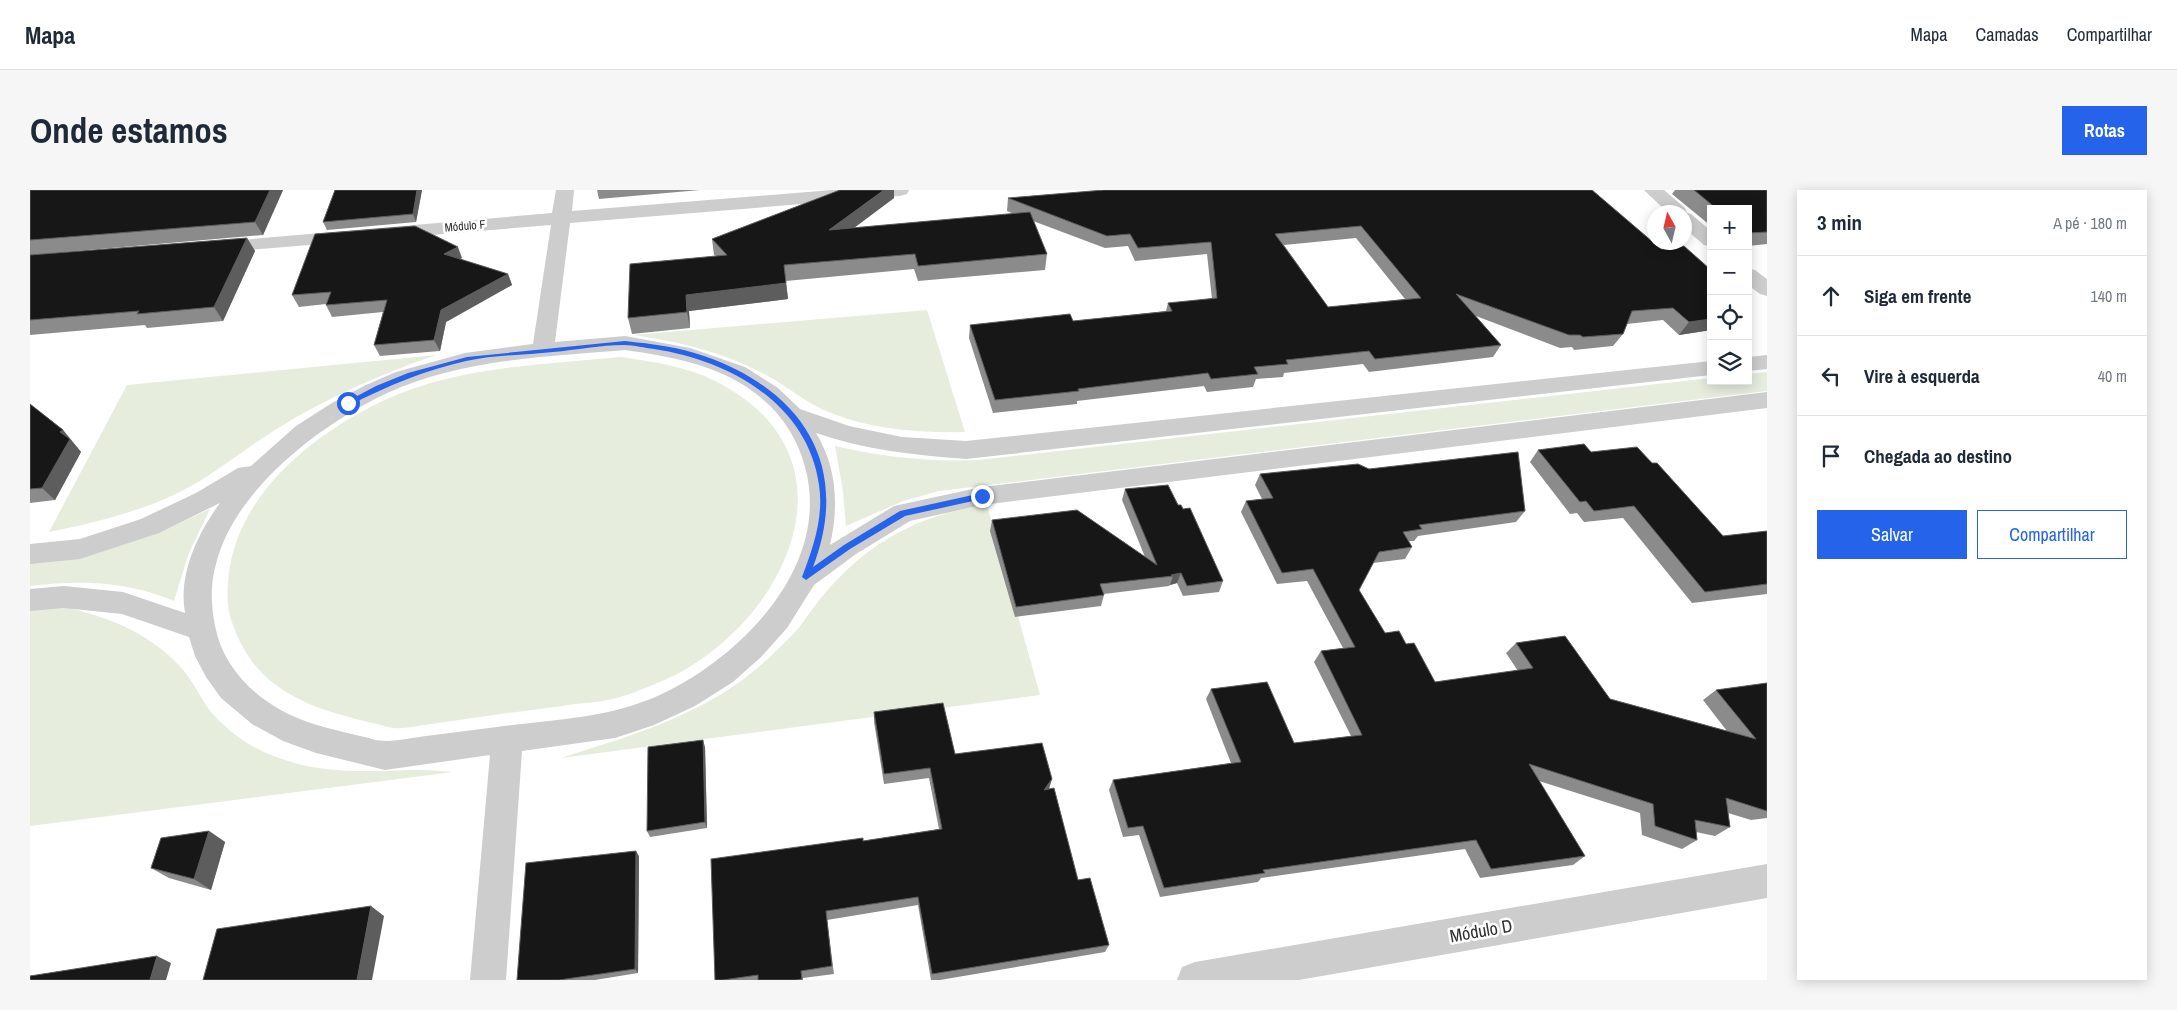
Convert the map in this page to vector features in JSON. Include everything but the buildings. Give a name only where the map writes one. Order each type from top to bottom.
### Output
[{"type":"street","points":[[543,351],[565,190]]},
{"type":"street","name":"Módulo F","points":[[197,248],[900,190]]},
{"type":"street","points":[[1653,190],[1670,205]]},
{"type":"street","points":[[1692,225],[1707,238]]},
{"type":"street","points":[[1752,277],[1767,290]]},
{"type":"street","points":[[625,343],[670,349],[727,367],[752,380],[774,396],[792,416],[807,437],[814,453],[823,487],[823,515],[819,538],[806,577],[787,608],[762,638],[729,667],[690,694],[618,724],[384,756],[313,738],[277,724],[248,706],[225,683],[209,656],[199,629],[197,600],[201,570],[211,541],[225,513],[265,463],[290,440],[318,421],[378,388],[410,375],[467,359],[625,343]]},
{"type":"street","points":[[1752,364],[1767,362]]},
{"type":"street","points":[[792,416],[845,434],[902,445],[966,450],[1707,368]]},
{"type":"street","points":[[806,577],[847,547],[903,513],[982,496],[1767,400]]},
{"type":"street","points":[[30,554],[80,549],[150,526],[205,500],[265,463]]},
{"type":"street","points":[[30,600],[64,597],[123,603],[199,629]]},
{"type":"street","points":[[488,980],[507,739]]},
{"type":"street","name":"Módulo D","points":[[1195,980],[1767,882]]},
{"type":"green space","points":[[927,310],[965,432],[897,429],[847,419],[822,409],[766,375],[734,360],[685,345],[633,335]]},
{"type":"green space","points":[[437,355],[395,370],[314,407],[275,430],[205,478],[180,492],[116,516],[49,532],[127,385]]},
{"type":"green space","points":[[621,357],[669,365],[693,372],[715,381],[745,399],[768,421],[785,445],[794,471],[798,499],[795,528],[785,558],[769,589],[751,614],[715,649],[689,668],[675,675],[619,697],[598,702],[403,728],[391,728],[353,718],[300,700],[268,679],[255,665],[240,642],[229,612],[228,579],[236,544],[248,516],[265,491],[285,468],[308,447],[359,413],[385,400],[441,380],[530,365]]},
{"type":"green space","points":[[1767,372],[1767,391],[939,491],[903,501],[846,526],[843,491],[835,446],[906,458],[977,460],[1707,378],[1707,385],[1752,385],[1752,374]]},
{"type":"green space","points":[[987,505],[1040,695],[561,758],[654,727],[699,707],[720,695],[741,681],[777,650],[797,630],[837,580],[874,548],[894,535],[937,516]]},
{"type":"green space","points":[[210,509],[188,555],[174,601],[138,589],[103,584],[68,583],[30,586],[30,562],[171,527]]},
{"type":"green space","points":[[69,608],[102,617],[146,638],[172,658],[184,671],[207,707],[220,722],[252,746],[271,755],[309,766],[347,771],[419,770],[453,772],[30,826],[30,609]]},
{"type":"route","points":[[348,403],[410,375],[467,359],[625,343],[670,349],[727,367],[752,380],[774,396],[807,437],[818,461],[823,487],[823,515],[818,546],[806,577],[847,547],[903,513],[982,496]]}]
